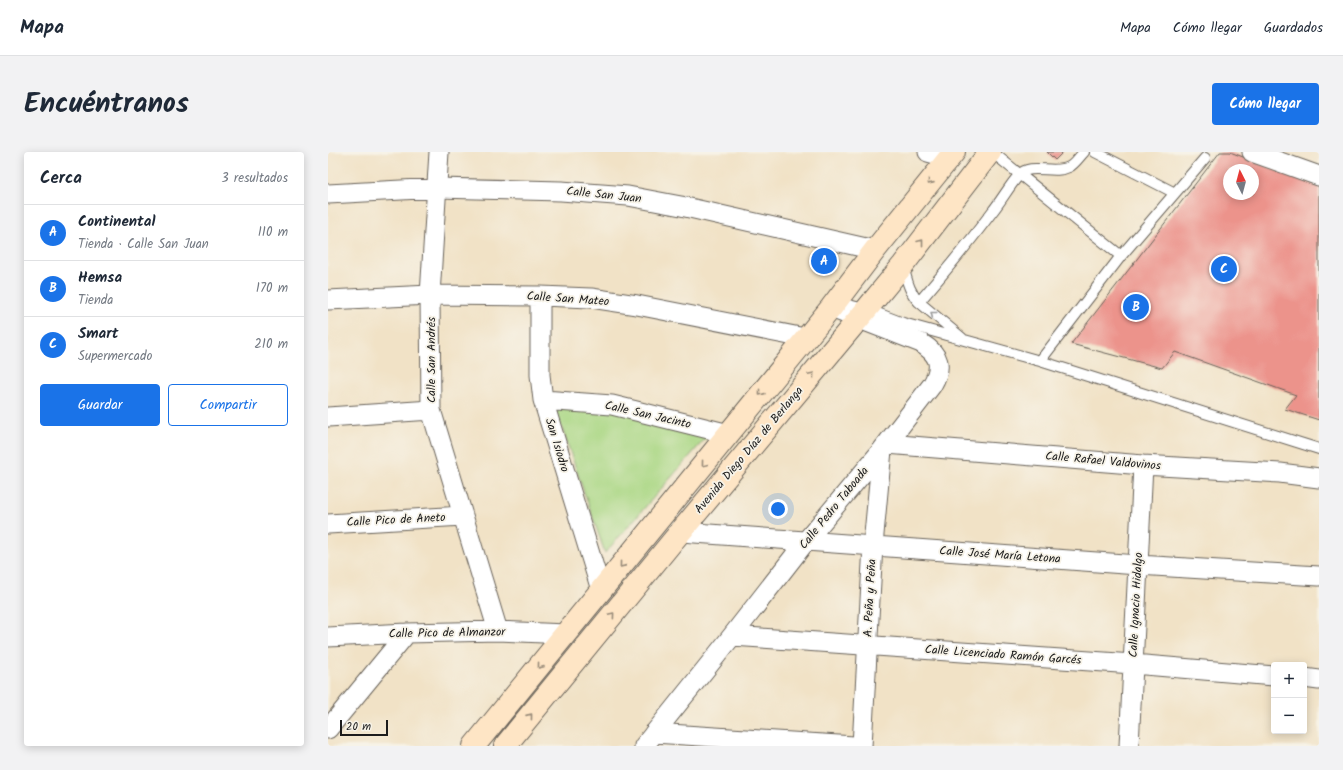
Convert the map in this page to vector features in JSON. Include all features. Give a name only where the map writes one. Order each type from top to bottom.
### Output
[{"type":"main road","name":"Avenida Diego Díaz de Berlanga","points":[[505,746],[863,314],[991,152]]},
{"type":"main road","name":"Avenida Diego Díaz de Berlanga","points":[[474,746],[729,434],[805,338],[834,305],[875,250],[952,155]]},
{"type":"street","name":"Calle San Andrés","points":[[439,152],[438,188],[430,295],[431,410],[498,631]]},
{"type":"street","points":[[928,152],[952,155]]},
{"type":"street","points":[[1252,152],[1319,176]]},
{"type":"street","name":"Calle San Juan","points":[[328,194],[438,188],[561,191],[628,196],[681,206],[875,250]]},
{"type":"street","name":"Calle San Mateo","points":[[328,300],[430,295],[591,298],[637,305],[805,338]]},
{"type":"street","name":"San Isiodro","points":[[540,296],[540,375],[543,400],[601,590]]},
{"type":"street","name":"Calle Pedro Taboada","points":[[649,740],[806,541],[884,447],[932,385],[939,370],[938,360],[932,349],[899,328],[834,305]]},
{"type":"street","name":"Calle San Jacinto","points":[[543,400],[612,405],[729,434]]},
{"type":"street","points":[[328,417],[431,410]]},
{"type":"street","name":"Calle Rafael Valdovinos","points":[[884,447],[1280,473],[1319,478]]},
{"type":"street","name":"A. Peña y Peña","points":[[862,746],[873,545],[884,447]]},
{"type":"street","name":"Calle Ignacio Hidalgo","points":[[1129,746],[1143,465]]},
{"type":"street","name":"Calle Pico de Aneto","points":[[328,524],[463,516]]},
{"type":"street","name":"Calle José María Letona","points":[[681,532],[1138,565],[1319,576]]},
{"type":"street","name":"Calle Pico de Almanzor","points":[[328,637],[407,633],[498,631],[566,634]]},
{"type":"street","points":[[328,729],[407,633]]},
{"type":"street","name":"Calle Licenciado Ramón Garcés","points":[[732,636],[1134,664],[1271,676]]},
{"type":"street","points":[[1307,678],[1319,680]]},
{"type":"street","points":[[649,740],[854,746]]},
{"type":"lane","points":[[991,152],[1121,256]]},
{"type":"lane","points":[[919,302],[1001,202],[1020,174],[1034,168],[1056,171],[1064,169],[1071,166],[1084,152]]},
{"type":"lane","points":[[1096,152],[1175,193]]},
{"type":"lane","points":[[1040,360],[1121,256],[1205,158]]},
{"type":"lane","points":[[903,265],[909,288],[913,296],[964,339]]},
{"type":"lane","points":[[899,328],[964,339],[1040,360],[1319,449]]},
{"type":"green space","points":[[600,406],[711,432],[605,553],[555,408]]},
{"type":"building","points":[[1047,152],[1063,152],[1055,160]]},
{"type":"building","points":[[1220,152],[1230,152],[1319,186],[1319,420],[1285,409],[1296,395],[1175,352],[1162,368],[1071,344]]},
{"type":"place","name":"Continental","points":[[824,261]]},
{"type":"place","name":"Smart","points":[[1224,269]]},
{"type":"place","name":"Hemsa","points":[[1136,307]]}]
